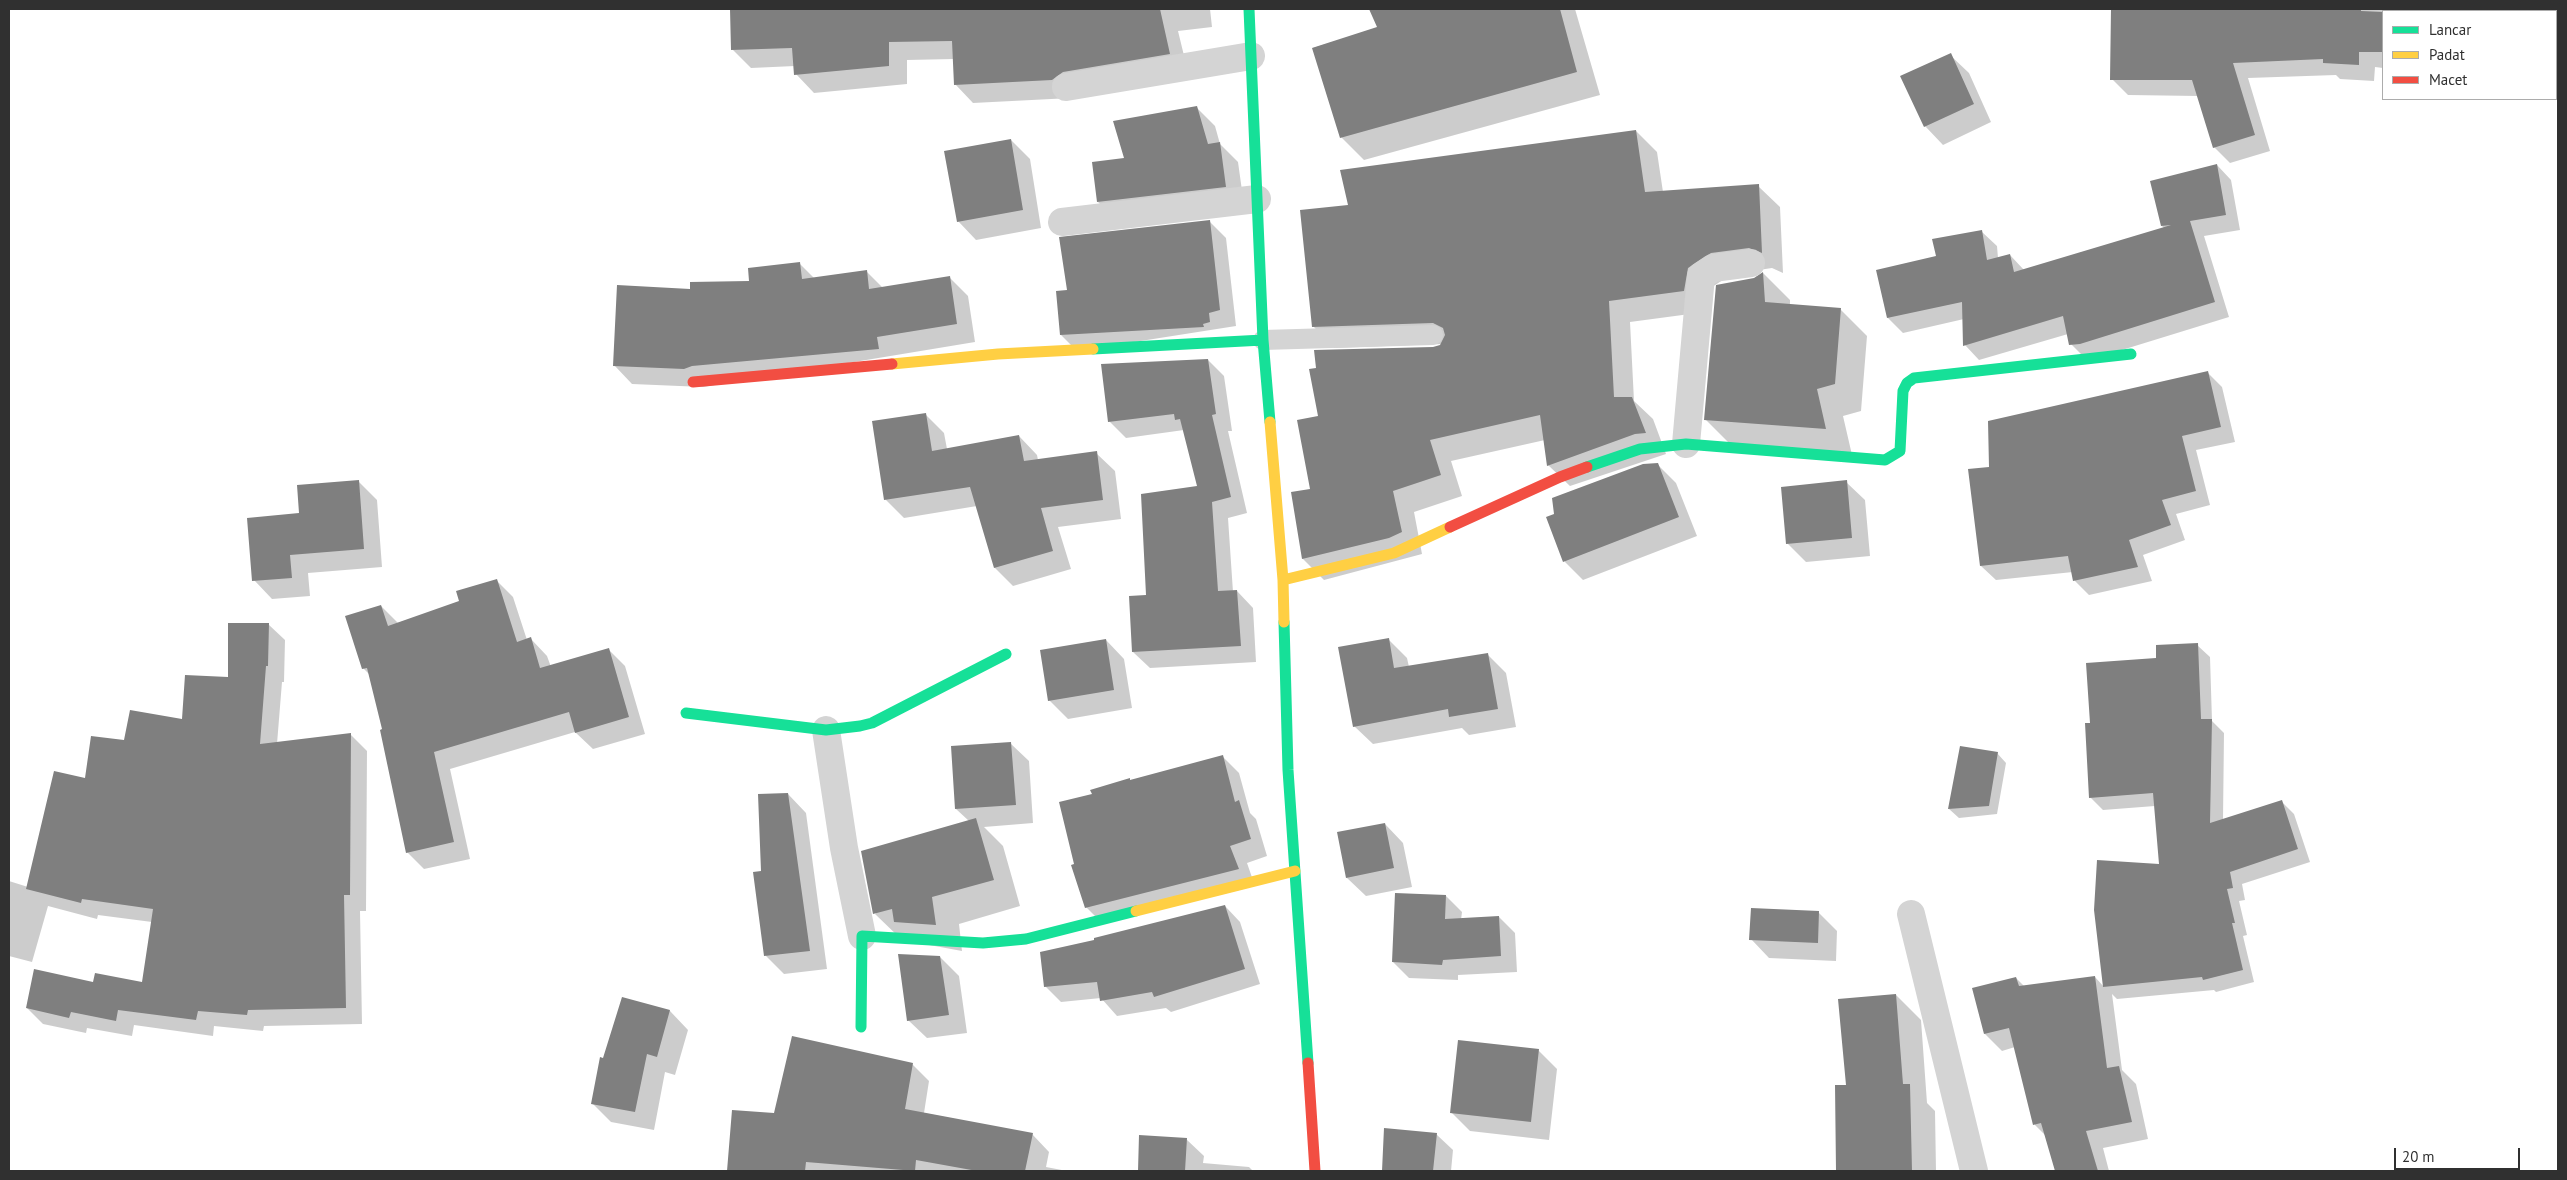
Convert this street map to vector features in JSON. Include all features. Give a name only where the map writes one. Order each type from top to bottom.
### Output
[{"type":"street","points":[[1250,9],[1263,340],[1283,580],[1288,770],[1315,1171]]},
{"type":"street","points":[[1066,87],[1252,56]]},
{"type":"street","points":[[1062,222],[1257,199]]},
{"type":"street","points":[[1686,444],[1701,276],[1712,268],[1751,263]]},
{"type":"street","points":[[692,382],[998,354],[1263,340]]},
{"type":"street","points":[[1283,580],[1394,553],[1560,477],[1640,449],[1686,444],[1885,460],[1900,451],[1903,391],[1906,383],[1914,378],[2132,354]]},
{"type":"street","points":[[686,713],[826,730],[872,723],[1006,654]]},
{"type":"street","points":[[826,730],[844,848],[862,936],[862,1027]]},
{"type":"street","points":[[862,936],[983,943],[1026,939],[1295,871]]},
{"type":"street","points":[[1910,914],[1974,1171]]},
{"type":"lane","points":[[1263,340],[1433,335]]},
{"type":"building","points":[[730,9],[1160,9],[1170,54],[1063,72],[1052,80],[954,85],[952,41],[889,42],[889,66],[794,75],[792,48],[731,50]]},
{"type":"building","points":[[1369,9],[1560,9],[1577,72],[1340,138],[1312,48],[1377,27]]},
{"type":"building","points":[[2111,9],[2361,9],[2361,11],[2382,12],[2382,52],[2359,52],[2359,65],[2323,63],[2323,59],[2233,63],[2255,135],[2213,148],[2192,80],[2110,80]]},
{"type":"building","points":[[1951,53],[1974,104],[1924,127],[1900,76]]},
{"type":"building","points":[[1197,106],[1208,144],[1220,142],[1226,187],[1097,202],[1092,162],[1124,158],[1113,121]]},
{"type":"building","points":[[1636,130],[1645,192],[1759,184],[1762,253],[1749,248],[1711,253],[1688,268],[1684,291],[1609,301],[1614,397],[1632,397],[1646,433],[1635,434],[1547,466],[1540,415],[1430,440],[1441,475],[1393,491],[1402,532],[1389,538],[1302,559],[1291,492],[1310,489],[1297,420],[1318,416],[1309,369],[1316,368],[1314,350],[1433,347],[1440,345],[1445,335],[1443,328],[1433,323],[1312,327],[1300,210],[1348,205],[1340,170]]},
{"type":"building","points":[[1011,139],[1023,210],[957,222],[944,151]]},
{"type":"building","points":[[2217,164],[2226,215],[2190,221],[2215,302],[2080,344],[2069,345],[2063,316],[1963,346],[1962,302],[1887,318],[1876,270],[1936,256],[1932,239],[1982,230],[1987,260],[2010,254],[2014,272],[2171,225],[2161,226],[2150,181]]},
{"type":"building","points":[[1210,220],[1220,310],[1209,313],[1210,322],[1203,324],[1204,327],[1060,335],[1056,291],[1067,290],[1059,237]]},
{"type":"building","points":[[800,262],[802,279],[867,270],[869,289],[950,276],[957,324],[877,337],[879,349],[692,366],[684,369],[613,366],[617,285],[690,289],[690,282],[749,281],[748,268]]},
{"type":"building","points":[[1763,272],[1765,302],[1841,308],[1835,384],[1817,389],[1826,429],[1704,420],[1716,285],[1754,278]]},
{"type":"building","points":[[1208,359],[1216,414],[1212,415],[1231,497],[1212,502],[1218,591],[1237,590],[1241,646],[1132,652],[1129,596],[1146,595],[1141,494],[1197,486],[1180,419],[1175,420],[1174,414],[1108,422],[1101,364]]},
{"type":"building","points":[[2208,371],[2221,427],[2182,436],[2196,491],[2162,500],[2171,525],[2129,540],[2138,567],[2073,581],[2068,556],[1980,566],[1968,469],[1989,467],[1988,421]]},
{"type":"building","points":[[926,413],[932,451],[1019,435],[1024,461],[1097,451],[1103,500],[1041,508],[1053,551],[994,568],[970,487],[884,500],[872,421]]},
{"type":"building","points":[[1658,463],[1679,517],[1563,562],[1546,517],[1554,514],[1552,498],[1643,464]]},
{"type":"building","points":[[359,480],[364,549],[290,555],[292,578],[252,581],[247,518],[299,513],[297,485]]},
{"type":"building","points":[[1847,480],[1852,538],[1786,544],[1781,487]]},
{"type":"building","points":[[497,579],[517,642],[531,637],[540,668],[609,648],[629,717],[575,733],[569,712],[434,752],[454,842],[406,853],[380,730],[382,729],[367,668],[362,669],[345,616],[381,605],[388,626],[459,601],[456,591]]},
{"type":"building","points":[[228,623],[269,623],[268,666],[266,666],[260,744],[351,733],[350,895],[344,895],[346,1008],[248,1010],[247,1015],[198,1011],[196,1020],[118,1010],[116,1021],[71,1012],[69,1018],[26,1008],[34,969],[93,982],[95,973],[142,982],[153,909],[82,899],[81,903],[26,889],[54,771],[85,778],[91,736],[124,740],[130,710],[182,719],[185,675],[228,677]]},
{"type":"building","points":[[1389,638],[1394,668],[1488,653],[1498,709],[1449,717],[1448,709],[1353,727],[1338,647]]},
{"type":"building","points":[[1106,639],[1114,690],[1048,701],[1040,650]]},
{"type":"building","points":[[2198,643],[2201,719],[2212,719],[2210,823],[2282,800],[2298,849],[2230,872],[2233,888],[2227,889],[2235,923],[2232,923],[2243,970],[2203,980],[2202,977],[2103,987],[2094,910],[2097,860],[2159,864],[2153,793],[2089,798],[2085,723],[2090,723],[2086,663],[2156,658],[2156,645]]},
{"type":"building","points":[[1011,742],[1016,805],[955,809],[951,746]]},
{"type":"building","points":[[1960,746],[1998,752],[1989,806],[1948,809]]},
{"type":"building","points":[[1223,755],[1235,802],[1239,800],[1251,839],[1230,846],[1239,869],[1085,908],[1071,865],[1074,864],[1059,802],[1092,794],[1090,790],[1130,778],[1130,780]]},
{"type":"building","points":[[788,793],[810,951],[764,956],[753,872],[761,871],[758,794]]},
{"type":"building","points":[[976,818],[994,880],[932,897],[936,925],[894,922],[892,909],[873,914],[861,851]]},
{"type":"building","points":[[1385,823],[1394,868],[1346,878],[1337,832]]},
{"type":"building","points":[[1395,893],[1446,895],[1445,919],[1499,916],[1501,956],[1443,960],[1442,965],[1392,962]]},
{"type":"building","points":[[1225,905],[1245,969],[1154,997],[1152,992],[1100,1001],[1097,982],[1044,987],[1040,952],[1094,940],[1094,938]]},
{"type":"building","points":[[1751,908],[1819,911],[1818,943],[1749,940]]},
{"type":"building","points":[[898,954],[940,956],[949,1015],[907,1021]]},
{"type":"building","points":[[2095,976],[2107,1068],[2119,1066],[2132,1122],[2086,1131],[2098,1171],[2055,1171],[2041,1123],[2033,1125],[2009,1028],[1984,1034],[1972,988],[2016,977],[2019,986]]},
{"type":"building","points":[[1896,994],[1903,1084],[1910,1084],[1912,1171],[1836,1171],[1835,1085],[1846,1085],[1838,999]]},
{"type":"building","points":[[622,997],[670,1010],[657,1057],[647,1054],[635,1112],[591,1104],[600,1057],[603,1058]]},
{"type":"building","points":[[792,1036],[913,1063],[905,1109],[1033,1133],[1025,1171],[977,1171],[916,1160],[915,1171],[806,1162],[805,1171],[727,1171],[732,1110],[774,1113]]},
{"type":"building","points":[[1458,1040],[1539,1049],[1531,1122],[1450,1113]]},
{"type":"building","points":[[1384,1128],[1437,1133],[1433,1171],[1382,1171]]},
{"type":"building","points":[[1139,1135],[1187,1138],[1185,1171],[1138,1171]]},
{"type":"traffic: fast","points":[[1249,9],[1263,340],[1270,422]]},
{"type":"traffic: fast","points":[[1093,349],[1263,340]]},
{"type":"traffic: fast","points":[[1587,467],[1640,449],[1686,444],[1885,460],[1900,451],[1903,391],[1907,383],[1914,378],[2131,354]]},
{"type":"traffic: fast","points":[[1284,622],[1288,770],[1308,1063]]},
{"type":"traffic: fast","points":[[686,713],[826,730],[860,726],[872,723],[1006,654]]},
{"type":"traffic: fast","points":[[861,1027],[862,936],[983,943],[1026,939],[1136,911]]},
{"type":"traffic: slow","points":[[892,364],[998,354],[1093,349]]},
{"type":"traffic: slow","points":[[1270,422],[1283,580],[1284,622]]},
{"type":"traffic: slow","points":[[1283,580],[1394,553],[1450,527]]},
{"type":"traffic: slow","points":[[1136,911],[1295,871]]},
{"type":"traffic: jam","points":[[693,382],[892,364]]},
{"type":"traffic: jam","points":[[1450,527],[1560,477],[1587,467]]},
{"type":"traffic: jam","points":[[1308,1063],[1315,1171]]}]
